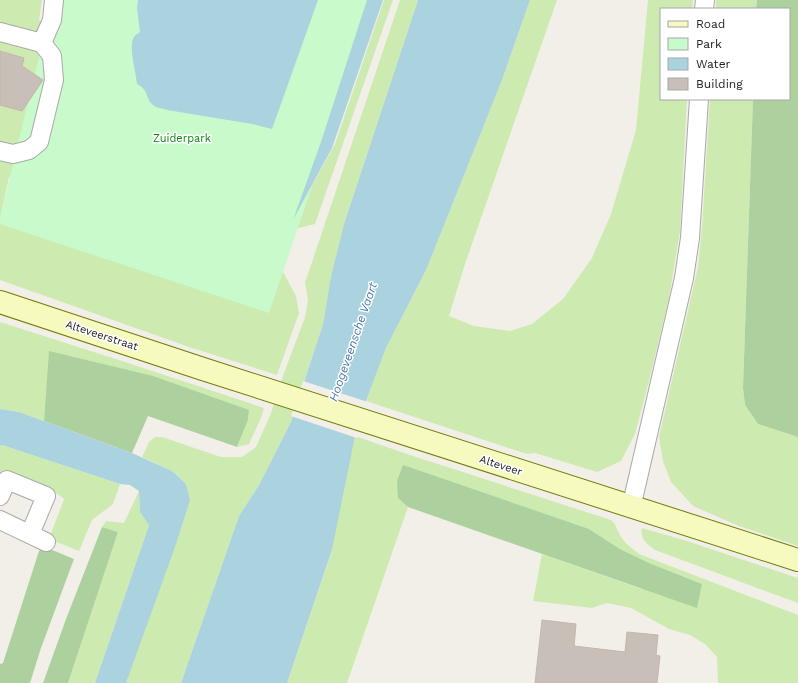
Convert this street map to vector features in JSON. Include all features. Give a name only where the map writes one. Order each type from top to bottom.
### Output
[{"type":"street","points":[[42,43],[52,20],[54,0]]},
{"type":"street","points":[[0,32],[42,43],[52,56],[54,80],[38,142],[29,150],[13,154],[0,151]]},
{"type":"street","points":[[630,507],[684,278],[691,231],[699,100]]},
{"type":"street","name":"Alteveerstraat","points":[[0,302],[204,369]]},
{"type":"street","name":"Alteveer","points":[[204,369],[798,560]]},
{"type":"street","points":[[0,496],[7,480],[46,496],[30,534]]},
{"type":"street","points":[[0,520],[46,542]]},
{"type":"green space","points":[[0,0],[42,0],[39,20],[69,52],[41,167],[9,177],[0,218]]},
{"type":"green space","name":"Zuiderpark","points":[[53,0],[375,0],[269,313],[0,224],[0,218]]},
{"type":"green space","points":[[384,0],[393,0],[315,224],[287,231],[335,144]]},
{"type":"green space","points":[[400,0],[418,0],[344,224],[331,276],[323,324],[291,422],[259,485],[239,516],[181,683],[126,683],[186,484],[172,471],[142,457],[149,442],[155,437],[162,437],[221,457],[242,457],[256,447],[271,413],[305,317],[308,301],[305,282]]},
{"type":"green space","points":[[530,0],[557,0],[465,264],[449,316],[474,326],[510,331],[532,324],[563,299],[592,258],[611,214],[636,130],[648,0],[693,0],[692,8],[660,8],[660,100],[687,100],[680,231],[669,298],[635,434],[621,461],[597,472],[535,453],[527,454],[366,401],[386,348],[427,268],[502,80]]},
{"type":"green space","points":[[716,0],[757,0],[756,8],[716,8]]},
{"type":"green space","points":[[757,0],[798,0],[798,437],[758,424],[745,405],[743,388],[753,100],[790,100],[790,8],[756,8]]},
{"type":"green space","points":[[710,100],[753,100],[743,388],[745,405],[758,424],[798,437],[798,546],[739,526],[693,506],[671,482],[663,461],[659,437],[698,267],[702,228]]},
{"type":"green space","points":[[0,224],[282,270],[296,296],[299,313],[277,375],[189,347],[0,280]]},
{"type":"green space","points":[[0,322],[264,408],[261,418],[249,444],[237,447],[248,420],[249,410],[235,406],[47,396],[44,421],[19,412],[0,409]]},
{"type":"green space","points":[[49,351],[153,376],[249,410],[248,420],[237,447],[148,416],[132,453],[44,421]]},
{"type":"green space","points":[[355,436],[611,520],[628,545],[639,554],[798,615],[798,683],[718,683],[717,657],[705,644],[690,635],[669,629],[631,608],[607,603],[592,608],[533,601],[542,554],[641,589],[702,584],[649,563],[620,549],[589,529],[398,498],[408,507],[347,683],[287,683],[332,551],[330,487]]},
{"type":"green space","points":[[2,445],[120,484],[113,504],[92,520],[79,551],[49,539],[64,499],[59,495],[3,470],[0,476],[0,446]]},
{"type":"green space","points":[[403,465],[589,529],[620,549],[649,563],[702,584],[697,608],[408,507],[398,498],[397,481]]},
{"type":"green space","points":[[139,491],[140,512],[149,525],[95,683],[68,683],[118,532],[102,527],[106,521],[124,523]]},
{"type":"green space","points":[[102,527],[118,532],[68,683],[43,683],[66,619]]},
{"type":"green space","points":[[642,528],[687,541],[798,578],[798,603],[655,550],[646,543],[643,538]]},
{"type":"green space","points":[[45,547],[74,559],[41,648],[30,683],[0,683],[0,664],[3,663],[39,551]]},
{"type":"water","points":[[138,0],[318,0],[272,129],[252,124],[167,110],[153,105],[145,91],[137,84],[133,61],[132,43],[135,36],[140,32],[137,8]]},
{"type":"water","points":[[367,0],[383,0],[332,148],[293,220],[321,142]]},
{"type":"water","name":"Hoogeveensche Vaart","points":[[418,0],[530,0],[502,80],[427,268],[386,348],[366,401],[355,436],[332,550],[287,683],[181,683],[239,516],[259,485],[291,422],[323,324],[331,276],[344,224]]},
{"type":"water","points":[[0,409],[19,412],[132,453],[172,471],[186,484],[190,500],[175,547],[126,683],[95,683],[149,525],[140,512],[139,491],[130,485],[120,484],[2,445],[0,446]]},
{"type":"pier","points":[[303,381],[368,402],[357,438],[291,416]]},
{"type":"building","points":[[0,51],[24,58],[22,66],[43,80],[22,111],[0,105]]},
{"type":"building","points":[[542,620],[576,624],[574,646],[625,652],[627,632],[658,635],[656,655],[660,656],[657,683],[535,683]]}]
